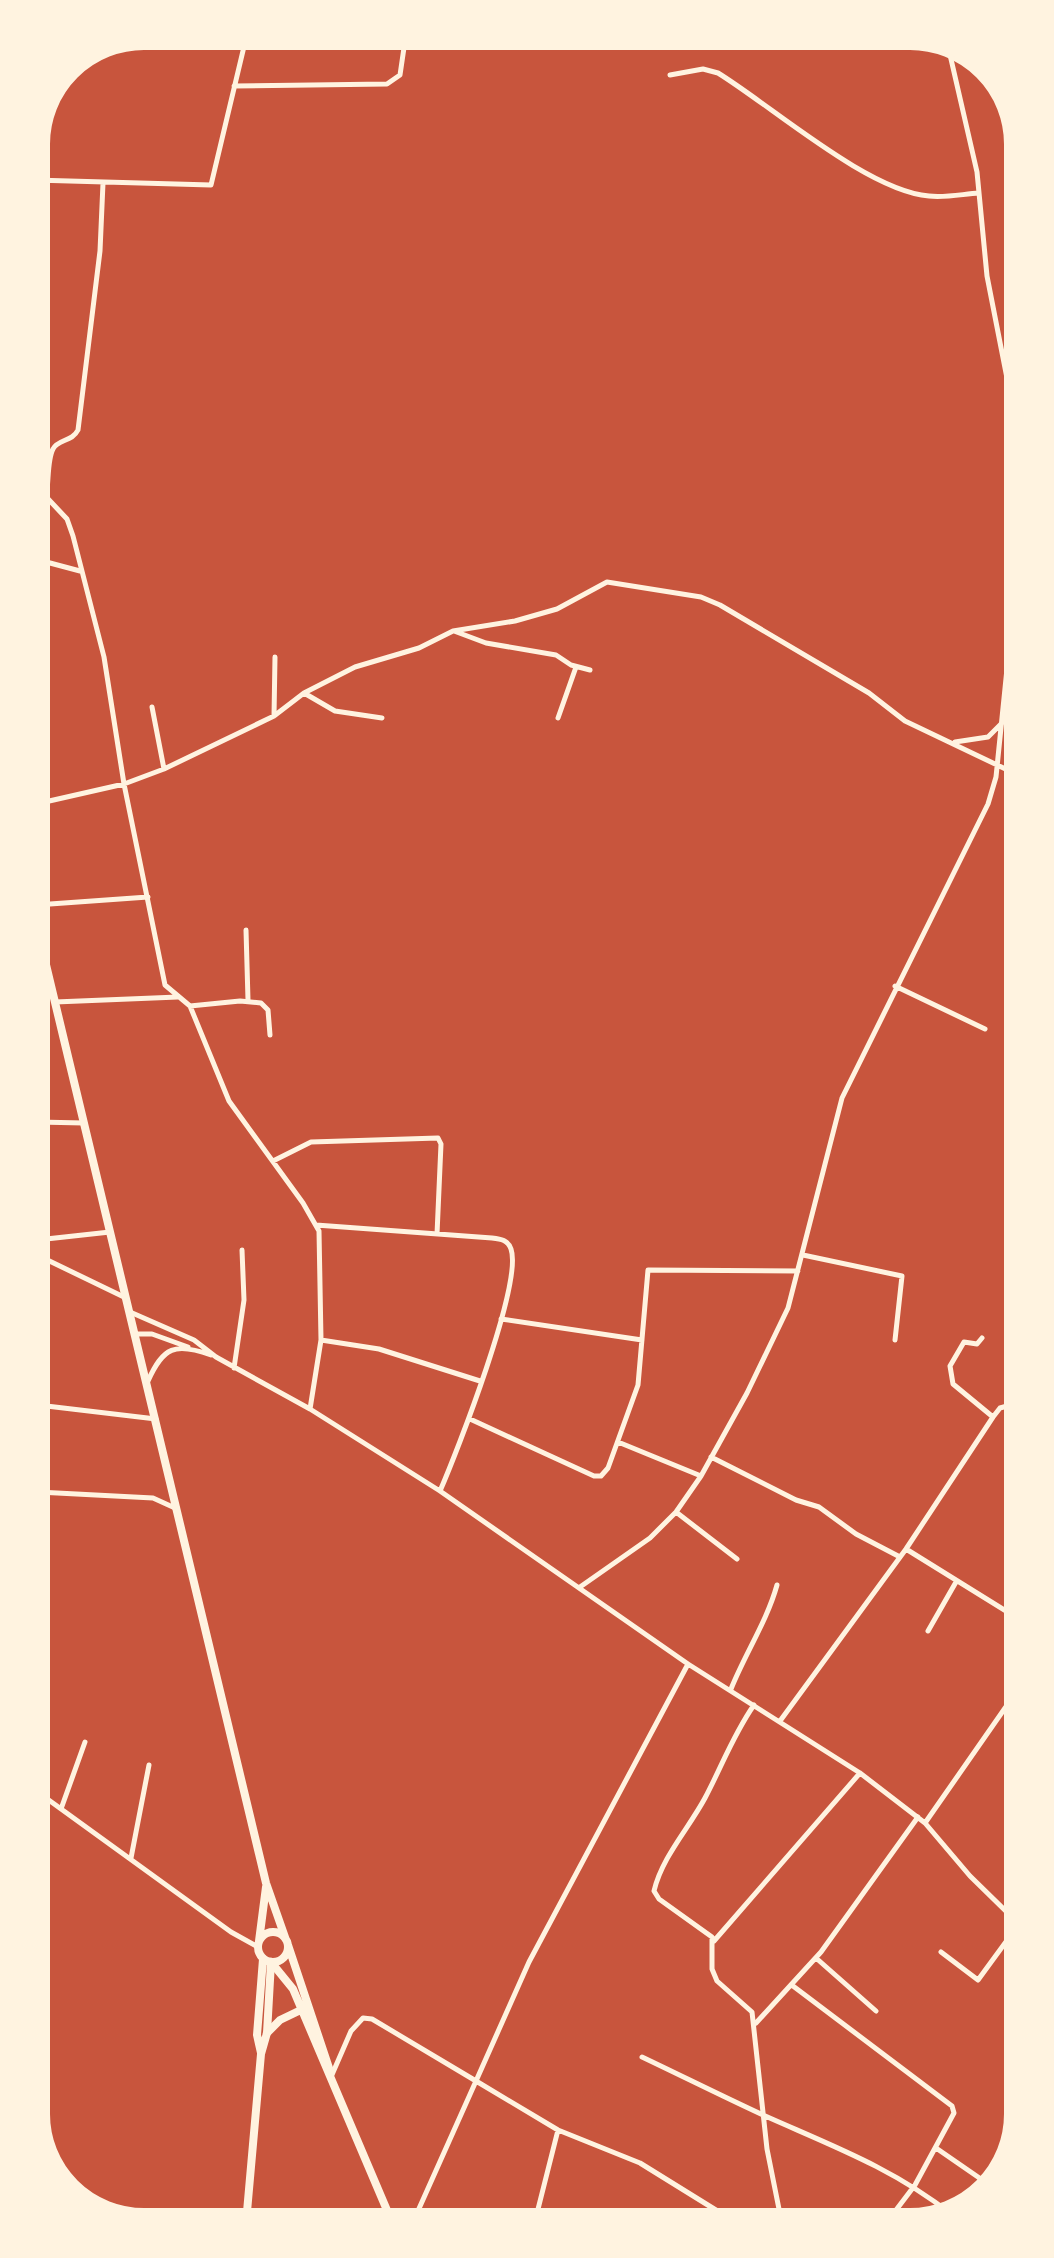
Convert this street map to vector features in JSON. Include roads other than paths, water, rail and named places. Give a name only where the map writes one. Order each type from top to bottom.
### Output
[{"type":"main road","points":[[48,969],[266,1883],[287,1942],[319,2057],[331,2077],[387,2210]]},
{"type":"main road","points":[[266,1883],[258,1944],[305,2007]]},
{"type":"main road","points":[[258,1944],[269,1933],[278,1934],[287,1942]]},
{"type":"main road","points":[[267,1960],[284,1958],[287,1942]]},
{"type":"main road","points":[[247,2210],[261,2054],[267,2033],[267,1960]]},
{"type":"main road","points":[[261,2054],[257,2035],[267,1960]]},
{"type":"main road","points":[[267,2033],[280,2020],[305,2007]]},
{"type":"street","points":[[48,181],[211,185],[244,48]]},
{"type":"street","points":[[234,86],[395,81],[404,65],[405,48]]},
{"type":"street","points":[[950,57],[979,193],[987,276],[1006,373]]},
{"type":"street","points":[[670,75],[703,69],[718,73],[846,159],[900,189],[929,196],[979,193]]},
{"type":"street","points":[[48,482],[53,448],[72,439],[78,430],[100,251],[103,183]]},
{"type":"street","points":[[48,498],[67,519],[104,657],[124,784],[162,977],[165,985],[190,1006],[229,1101],[316,1225],[321,1241],[321,1340],[310,1409]]},
{"type":"street","points":[[48,562],[80,571]]},
{"type":"street","points":[[48,801],[124,784],[164,769],[274,716],[304,693],[355,667],[419,648],[453,631],[515,621],[557,609],[607,582],[701,597],[869,693],[905,721],[1006,770]]},
{"type":"street","points":[[453,631],[486,643],[556,655],[576,667],[590,670]]},
{"type":"street","points":[[274,716],[275,657]]},
{"type":"street","points":[[558,718],[576,667]]},
{"type":"street","points":[[580,1587],[650,1538],[676,1512],[701,1476],[778,1330],[803,1255],[842,1098],[988,804],[1006,682]]},
{"type":"street","points":[[304,693],[335,711],[382,718]]},
{"type":"street","points":[[152,707],[164,769]]},
{"type":"street","points":[[950,742],[988,737],[1002,723]]},
{"type":"street","points":[[48,904],[148,897]]},
{"type":"street","points":[[246,930],[248,1000]]},
{"type":"street","points":[[895,986],[985,1029]]},
{"type":"street","points":[[55,1002],[178,997]]},
{"type":"street","points":[[190,1006],[248,1000],[266,1007],[270,1035]]},
{"type":"street","points":[[48,1122],[86,1123]]},
{"type":"street","points":[[273,1161],[311,1142],[438,1138],[441,1144],[437,1234]]},
{"type":"street","points":[[316,1225],[499,1239],[510,1246],[513,1261],[501,1319],[470,1419],[440,1491]]},
{"type":"street","points":[[48,1239],[110,1232]]},
{"type":"street","points":[[234,1368],[244,1300],[242,1250]]},
{"type":"street","points":[[803,1255],[902,1276],[895,1340]]},
{"type":"street","points":[[48,1259],[126,1298]]},
{"type":"street","points":[[470,1419],[594,1476],[605,1473],[638,1385],[648,1270],[798,1271]]},
{"type":"street","points":[[130,1312],[173,1329],[234,1368],[310,1409],[440,1491],[688,1664],[860,1773],[925,1823],[1006,1910]]},
{"type":"street","points":[[501,1319],[642,1340]]},
{"type":"street","points":[[136,1334],[152,1334],[216,1357]]},
{"type":"street","points":[[982,1338],[977,1344],[964,1342],[950,1366],[953,1384],[993,1417]]},
{"type":"street","points":[[321,1340],[379,1349],[480,1381]]},
{"type":"street","points":[[148,1381],[161,1355],[170,1349],[195,1350]]},
{"type":"street","points":[[48,1406],[157,1419]]},
{"type":"street","points":[[780,1721],[906,1549],[993,1417],[1000,1408],[1006,1406]]},
{"type":"street","points":[[618,1442],[701,1476]]},
{"type":"street","points":[[711,1457],[796,1500],[819,1507],[856,1534],[900,1557]]},
{"type":"street","points":[[48,1493],[153,1498],[177,1509]]},
{"type":"street","points":[[676,1512],[737,1559]]},
{"type":"street","points":[[906,1549],[1006,1611]]},
{"type":"street","points":[[928,1631],[956,1582]]},
{"type":"street","points":[[731,1689],[749,1646],[771,1608],[777,1585]]},
{"type":"street","points":[[418,2210],[529,1962],[688,1664]]},
{"type":"street","points":[[714,1941],[659,1899],[655,1886],[706,1796],[730,1741],[754,1705]]},
{"type":"street","points":[[925,1823],[1006,1707]]},
{"type":"street","points":[[61,1809],[85,1742]]},
{"type":"street","points":[[131,1858],[149,1765]]},
{"type":"street","points":[[779,2210],[767,2149],[756,2023],[744,2002],[717,1981],[712,1969],[714,1941],[860,1773]]},
{"type":"street","points":[[48,1800],[231,1932],[258,1944]]},
{"type":"street","points":[[756,2023],[816,1958],[918,1817]]},
{"type":"street","points":[[941,1952],[978,1980],[1006,1942]]},
{"type":"street","points":[[816,1958],[876,2011]]},
{"type":"street","points":[[793,1986],[945,2098],[954,2113],[915,2185],[896,2210]]},
{"type":"street","points":[[331,2077],[351,2031],[363,2018],[372,2019],[558,2130],[640,2163],[716,2210]]},
{"type":"street","points":[[642,2057],[765,2116],[860,2155],[915,2185],[940,2205]]},
{"type":"street","points":[[538,2210],[558,2130]]},
{"type":"street","points":[[936,2148],[980,2179]]}]
